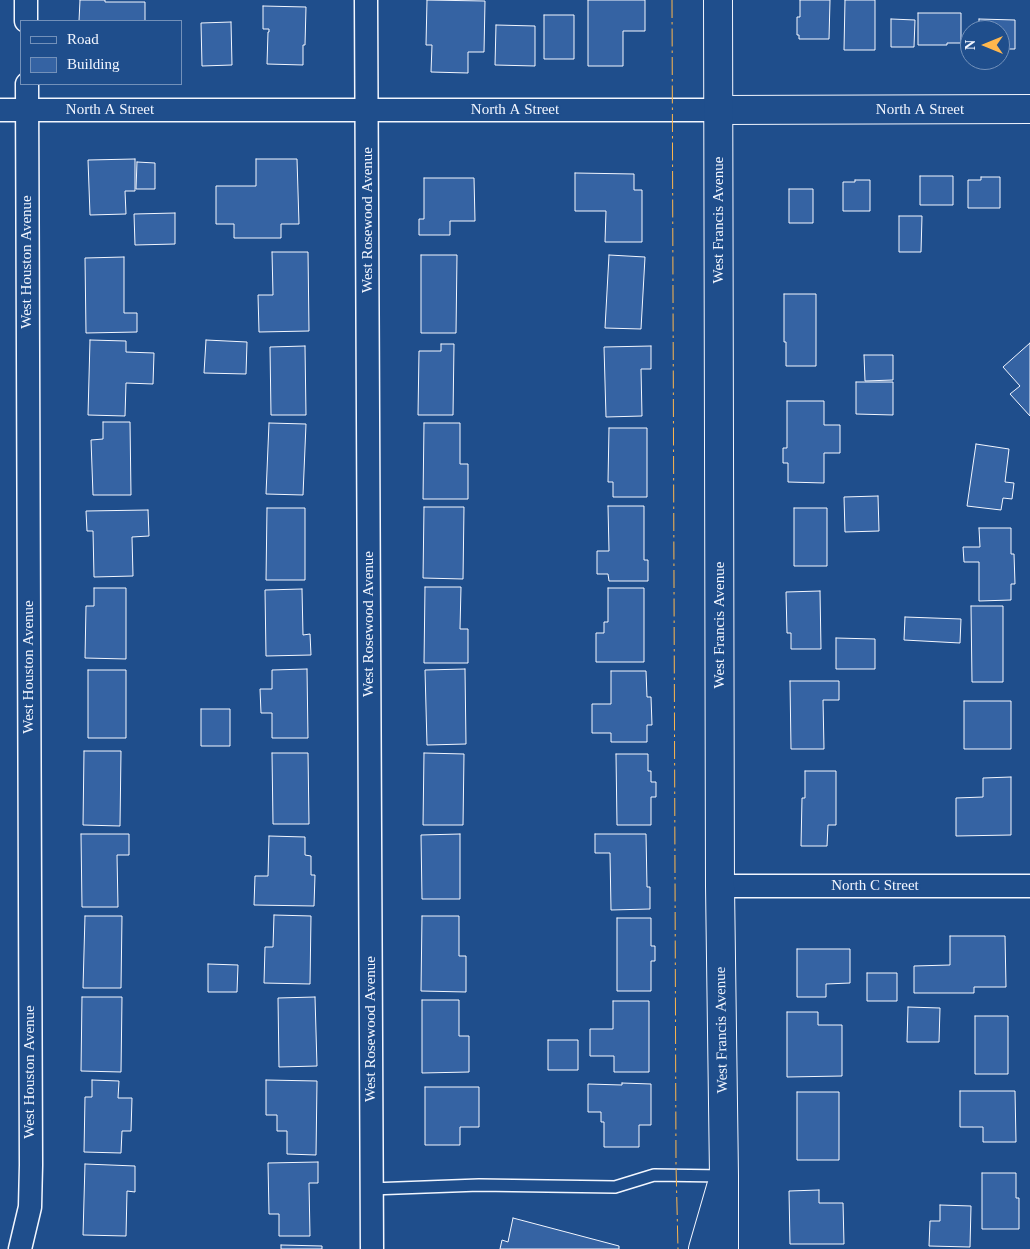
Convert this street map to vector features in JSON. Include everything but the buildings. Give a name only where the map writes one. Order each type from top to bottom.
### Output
[{"type":"main road","name":"West Francis Avenue","points":[[718,0],[720,886],[724,1249]]},
{"type":"main road","name":"North A Street","points":[[719,110],[1030,109]]},
{"type":"main road","points":[[703,1249],[724,1176]]},
{"type":"street","points":[[26,0],[26,20]]},
{"type":"street","name":"West Rosewood Avenue","points":[[366,0],[372,1249]]},
{"type":"street","name":"West Houston Avenue","points":[[20,1249],[30,1207],[27,85]]},
{"type":"street","name":"North A Street","points":[[0,110],[719,110]]},
{"type":"street","name":"North C Street","points":[[720,886],[1030,886]]},
{"type":"lane","points":[[371,1189],[479,1185],[616,1187],[654,1174],[724,1176]]},
{"type":"power","points":[[672,0],[676,1165],[678,1249]]}]
